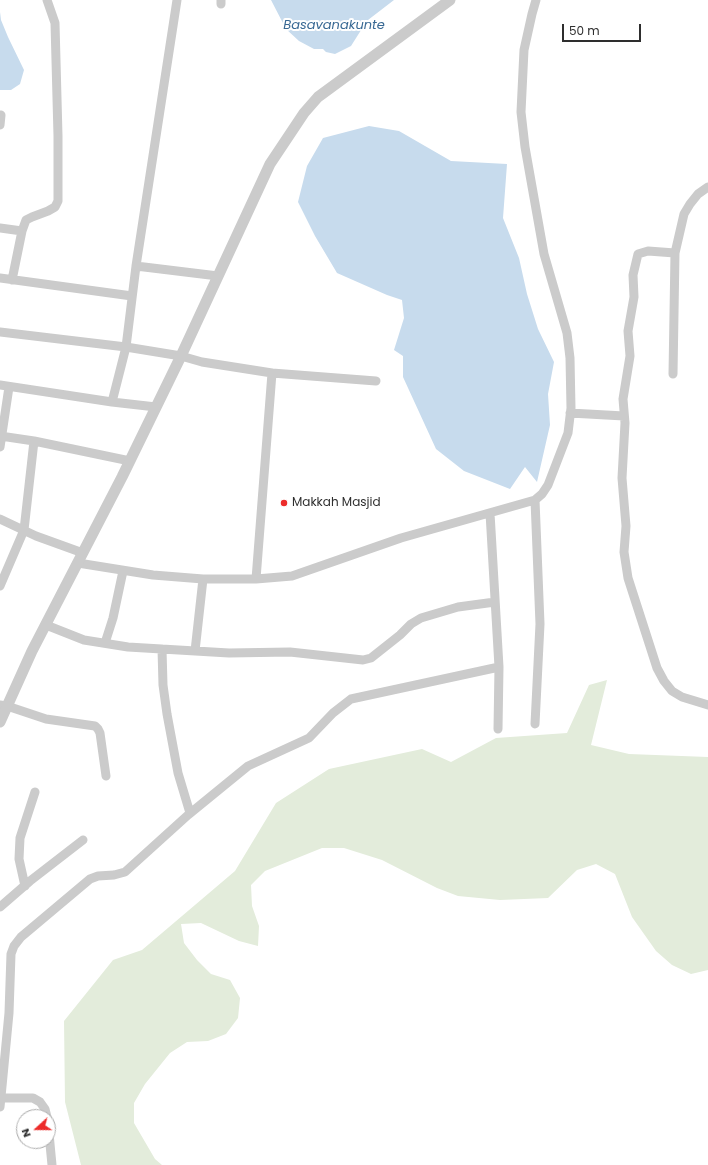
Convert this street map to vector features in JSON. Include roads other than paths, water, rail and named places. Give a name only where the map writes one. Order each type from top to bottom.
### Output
[{"type":"street","points":[[12,280],[22,231],[26,220],[55,207],[58,200],[55,23],[47,0]]},
{"type":"street","points":[[112,402],[126,347],[136,266],[177,0]]},
{"type":"street","points":[[0,722],[3,705],[46,625],[130,461],[181,356],[270,164],[304,113],[318,97],[450,0]]},
{"type":"street","points":[[78,563],[153,575],[202,579],[256,579],[292,576],[401,538],[535,500],[542,494],[551,478],[568,433],[570,413],[570,358],[567,333],[544,254],[525,147],[521,112],[524,50],[536,0]]},
{"type":"street","points":[[0,125],[1,115]]},
{"type":"street","points":[[673,374],[675,253],[684,214],[698,194],[708,187]]},
{"type":"street","points":[[0,228],[22,231]]},
{"type":"street","points":[[675,253],[648,252],[638,254],[633,275],[634,298],[628,331],[630,356],[623,399],[624,416],[622,478],[626,526],[624,552],[628,578],[645,635],[657,668],[664,681],[672,691],[682,697],[708,705]]},
{"type":"street","points":[[136,266],[218,276]]},
{"type":"street","points":[[0,278],[132,296]]},
{"type":"street","points":[[0,332],[126,347],[181,356],[202,362],[272,372],[376,381]]},
{"type":"street","points":[[256,579],[272,372]]},
{"type":"street","points":[[0,447],[4,386],[156,407]]},
{"type":"street","points":[[570,413],[624,416]]},
{"type":"street","points":[[1,436],[34,441],[130,461]]},
{"type":"street","points":[[0,586],[24,530],[34,441]]},
{"type":"street","points":[[535,500],[540,624],[535,724]]},
{"type":"street","points":[[490,513],[499,667],[498,728]]},
{"type":"street","points":[[0,519],[36,536],[83,553]]},
{"type":"street","points":[[105,643],[113,618],[123,570]]},
{"type":"street","points":[[195,651],[202,579]]},
{"type":"street","points":[[46,625],[84,640],[128,647],[229,653],[290,652],[363,660],[371,658],[420,618],[458,607],[495,602]]},
{"type":"street","points":[[162,649],[163,685],[167,714],[178,773],[190,813]]},
{"type":"street","points":[[45,1109],[40,1102],[33,1098],[1,1102],[9,1013],[11,954],[14,946],[21,937],[90,879],[98,876],[114,875],[125,872],[190,813],[248,766],[309,738],[333,713],[351,699],[499,667]]},
{"type":"street","points":[[3,705],[46,718],[95,726],[100,733],[106,776]]},
{"type":"street","points":[[25,886],[19,858],[20,838],[35,792]]},
{"type":"street","points":[[0,907],[83,840]]},
{"type":"street","points":[[50,1149],[52,1165]]},
{"type":"water","name":"Basavanakunte","points":[[271,0],[394,0],[368,20],[351,46],[335,54],[326,52],[323,49],[314,49],[299,41],[286,29]]},
{"type":"water","points":[[0,12],[1,20],[8,37],[24,70],[20,84],[11,90],[0,90]]},
{"type":"water","points":[[369,126],[399,131],[451,161],[507,164],[503,218],[519,258],[527,294],[538,329],[554,362],[548,394],[550,425],[537,482],[525,467],[510,489],[464,471],[436,449],[403,377],[403,356],[394,350],[404,318],[402,300],[337,273],[315,236],[298,202],[307,166],[323,138]]},
{"type":"place","name":"Makkah Masjid","points":[[284,503]]}]
